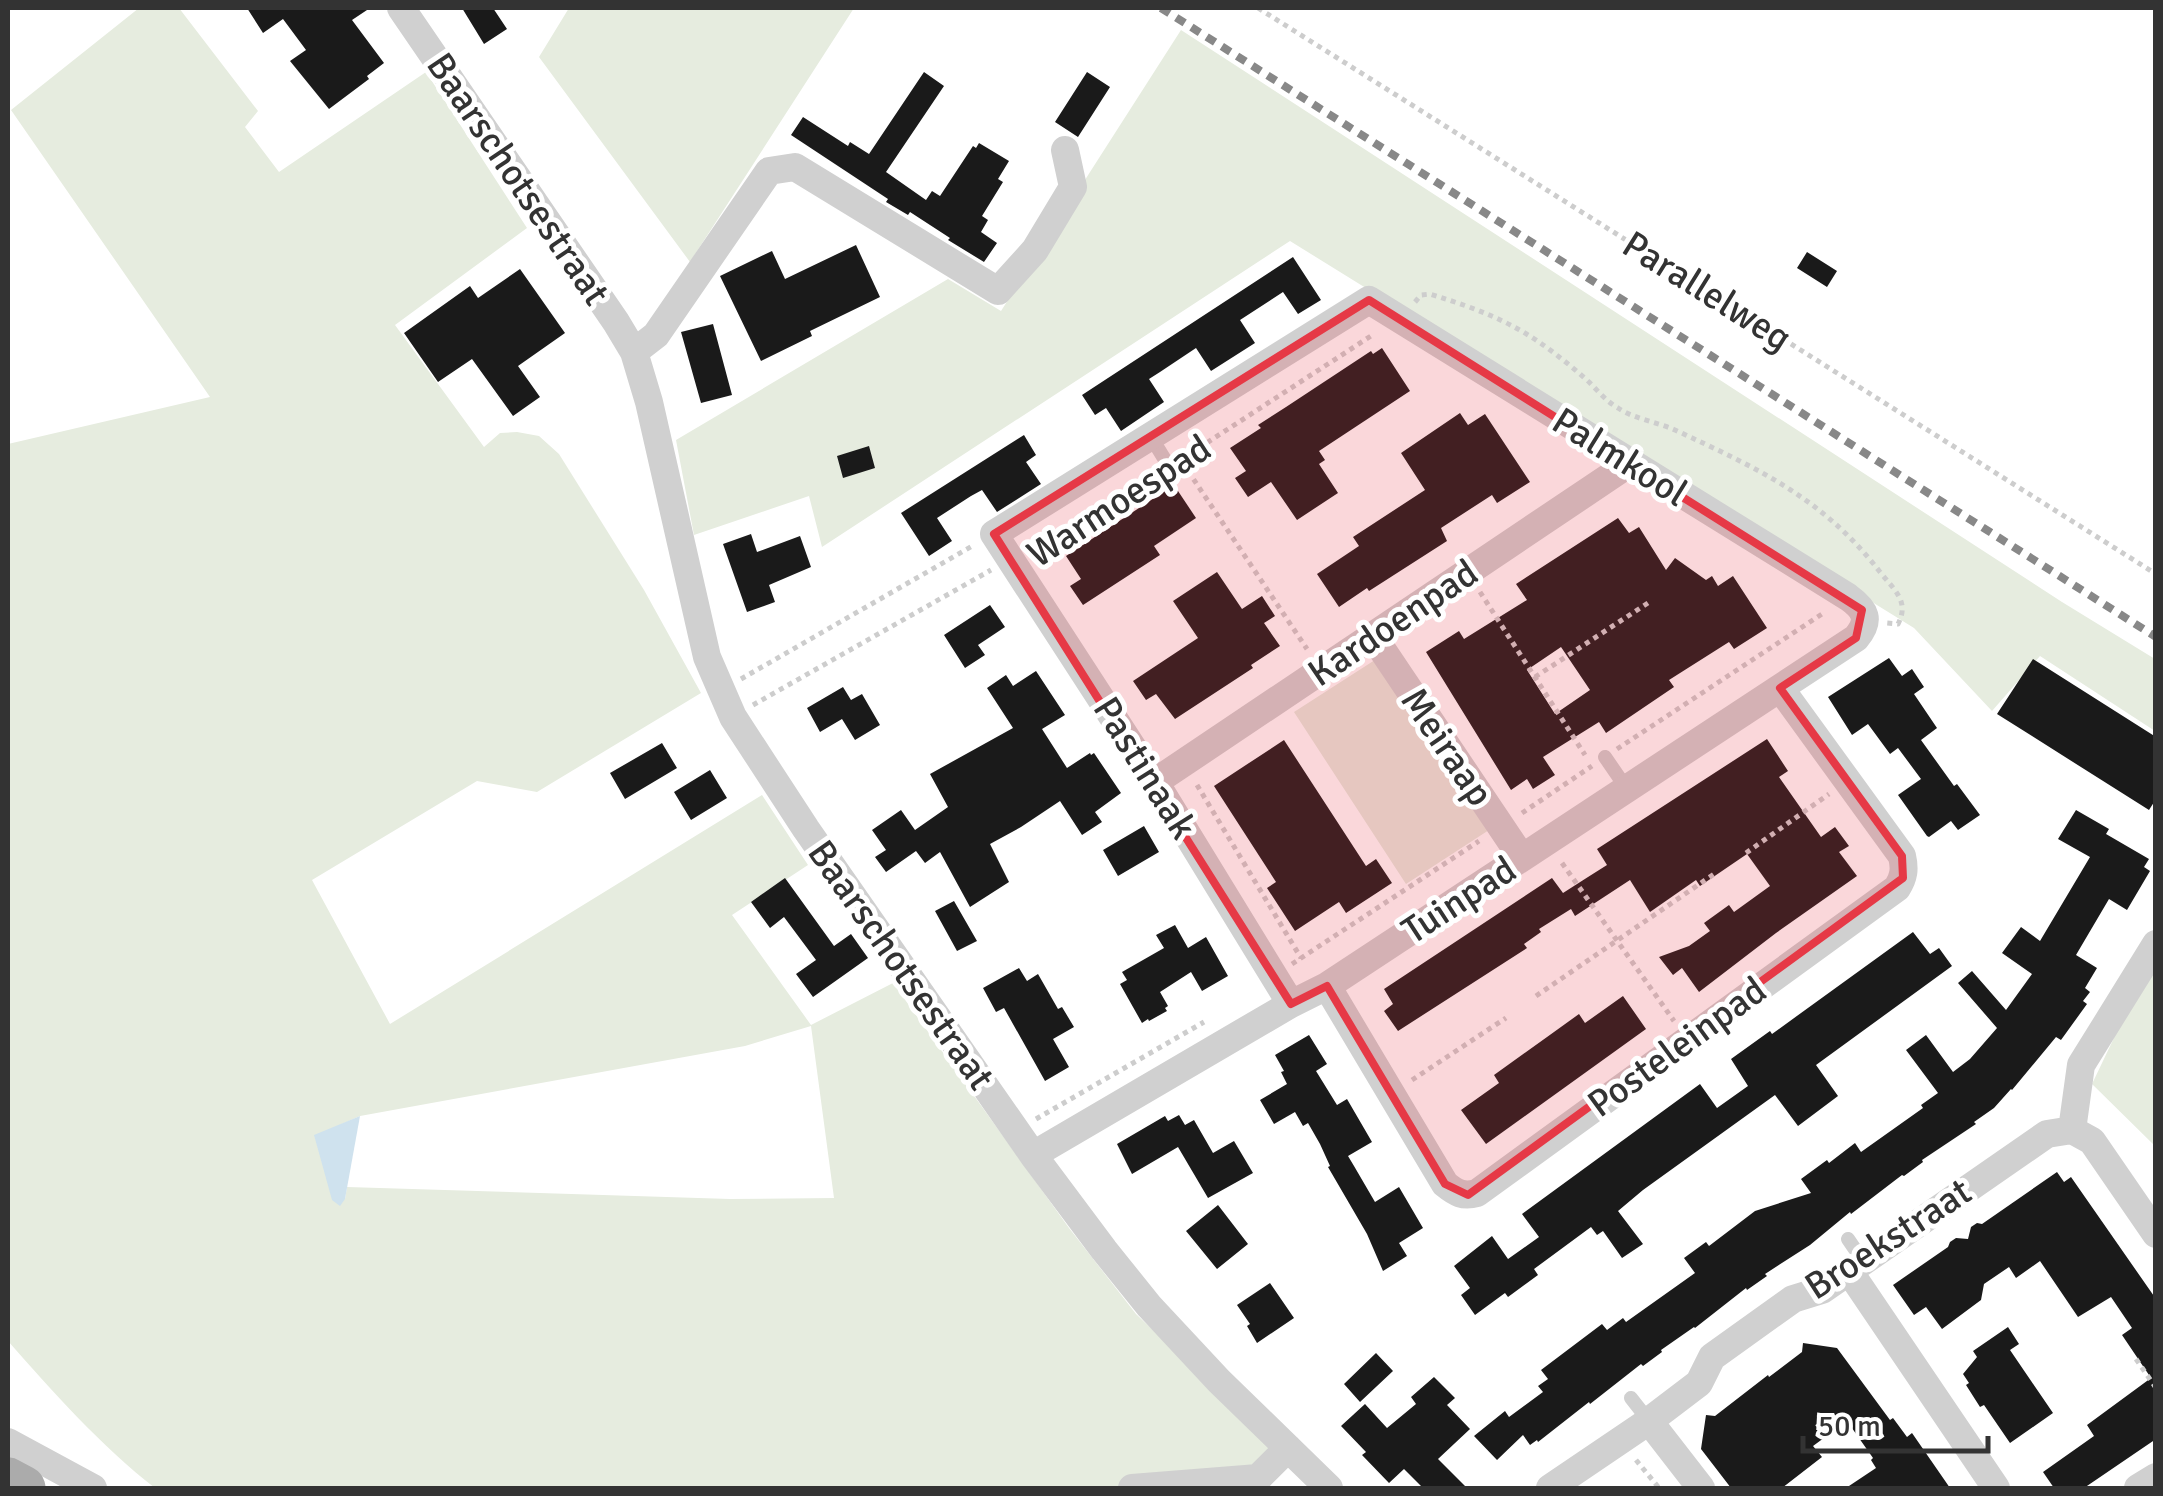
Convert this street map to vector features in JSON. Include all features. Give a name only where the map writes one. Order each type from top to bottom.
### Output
[{"type":"main road","points":[[8,1480],[23,1488]]},
{"type":"street","name":"Baarschotsestraat","points":[[401,8],[634,352],[707,657],[733,717],[806,829],[1033,1155],[1148,1306],[1329,1488]]},
{"type":"street","points":[[634,352],[656,335],[769,170],[795,166],[998,291],[1035,250],[1073,187],[1066,150]]},
{"type":"street","name":"Palmkool","points":[[1369,300],[1848,598],[1862,610],[1866,620]]},
{"type":"street","name":"Warmoespad","points":[[994,534],[1369,300]]},
{"type":"street","name":"Kardoenpad","points":[[1156,782],[1630,464]]},
{"type":"street","name":"Pastinaak","points":[[994,534],[1156,782],[1291,1004]]},
{"type":"street","name":"Tuinpad","points":[[1033,1155],[1327,986],[1856,638],[1866,620]]},
{"type":"street","name":"Meiraap","points":[[1372,636],[1522,858]]},
{"type":"street","name":"Posteleinpad","points":[[1327,986],[1446,1184],[1455,1192],[1477,1192],[1897,888],[1905,867],[1902,856],[1780,688]]},
{"type":"street","points":[[2156,944],[2081,1065],[2072,1130],[2092,1141],[2156,1234]]},
{"type":"street","name":"Broekstraat","points":[[1550,1488],[1698,1383],[1712,1358],[1750,1321],[1802,1291],[1822,1290],[1853,1257],[2047,1134],[2072,1130]]},
{"type":"street","points":[[1853,1257],[1996,1488]]},
{"type":"street","points":[[1649,1420],[1701,1488]]},
{"type":"street","points":[[8,1442],[93,1488]]},
{"type":"street","points":[[1132,1488],[1258,1478],[1288,1448]]},
{"type":"street","points":[[2138,1488],[2156,1477]]},
{"type":"lane","points":[[1151,437],[1176,464]]},
{"type":"lane","points":[[1599,762],[1627,789]]},
{"type":"lane","points":[[1631,1398],[1649,1420]]},
{"type":"path","name":"Parallelweg","points":[[1258,8],[2156,574]]},
{"type":"path","name":"Warmoespad","points":[[733,717],[994,568],[999,577],[1016,568],[1398,318],[1420,295],[1430,294],[1506,321],[1551,350],[1619,409],[1667,426],[1785,484],[1856,542],[1902,603],[1904,613],[1898,624],[1866,620]]},
{"type":"path","points":[[1176,464],[1321,671]]},
{"type":"path","name":"Warmoespad","points":[[720,689],[994,534]]},
{"type":"path","points":[[1468,572],[1535,677],[1599,762]]},
{"type":"path","name":"Tuinpad","points":[[1274,976],[1848,598]]},
{"type":"path","points":[[1535,677],[1652,600]]},
{"type":"path","name":"Pastinaak","points":[[1194,780],[1301,958]]},
{"type":"path","points":[[1746,853],[1848,781]]},
{"type":"path","points":[[1546,842],[1686,1039]]},
{"type":"path","points":[[1536,996],[1717,872]]},
{"type":"path","points":[[1016,1130],[1211,1018]]},
{"type":"path","points":[[1391,1094],[1506,1018]]},
{"type":"path","points":[[2136,1360],[2156,1388]]},
{"type":"path","points":[[1619,1440],[1659,1488]]},
{"type":"highlighted area","points":[[1369,300],[1862,610],[1856,638],[1780,688],[1902,856],[1903,878],[1468,1195],[1445,1184],[1327,986],[1291,1004],[994,534]]},
{"type":"shaded area","points":[[139,8],[179,8],[258,111],[245,127],[279,172],[426,72],[527,228],[395,325],[484,447],[500,433],[517,432],[539,436],[559,454],[644,590],[701,693],[537,792],[477,781],[312,880],[390,1024],[762,795],[808,865],[732,915],[811,1025],[893,983],[1069,1228],[1136,1314],[1275,1447],[1253,1473],[1122,1488],[155,1488],[97,1437],[42,1379],[8,1341],[8,444],[210,397],[11,110]],"holes":[[[811,1026],[834,1198],[730,1199],[347,1187],[345,1199],[315,1136],[360,1116],[745,1046]]]},
{"type":"shaded area","points":[[569,8],[854,8],[690,262],[539,57]]},
{"type":"shaded area","points":[[1181,30],[2155,659],[2155,731],[2040,656],[1992,711],[1914,628],[1290,241],[822,547],[809,496],[694,535],[676,440],[948,279],[1001,311]]},
{"type":"shaded area","points":[[1378,658],[1489,830],[1406,884],[1294,712]]},
{"type":"shaded area","points":[[2155,963],[2155,1146],[2092,1084],[2133,998]]},
{"type":"water","points":[[360,1116],[345,1199],[340,1206],[332,1200],[314,1135]]},
{"type":"building","points":[[247,8],[370,8],[352,20],[384,63],[329,109],[290,61],[306,50],[283,19],[263,33]]},
{"type":"building","points":[[462,8],[493,8],[507,29],[484,44]]},
{"type":"building","points":[[924,72],[944,86],[886,172],[926,200],[932,191],[940,196],[973,146],[976,148],[979,143],[1009,161],[998,179],[1003,182],[982,216],[988,220],[981,232],[997,243],[984,262],[910,212],[908,215],[886,202],[888,199],[791,135],[803,117],[848,146],[850,142],[869,154]]},
{"type":"building","points":[[1087,72],[1110,87],[1078,137],[1055,122]]},
{"type":"building","points":[[856,245],[880,297],[810,331],[812,336],[761,361],[720,276],[772,251],[785,279]]},
{"type":"building","points":[[1807,252],[1837,271],[1827,287],[1797,268]]},
{"type":"building","points":[[1293,257],[1321,300],[1298,314],[1283,292],[1240,320],[1255,343],[1211,371],[1196,348],[1149,379],[1164,402],[1121,431],[1106,408],[1095,415],[1082,395]]},
{"type":"building","points":[[520,269],[565,333],[518,366],[540,397],[513,416],[472,359],[438,382],[404,333],[470,286],[478,298]]},
{"type":"building","points":[[713,324],[732,395],[701,403],[681,332]]},
{"type":"building","points":[[1382,348],[1410,391],[1319,451],[1325,460],[1319,464],[1338,493],[1297,520],[1271,482],[1248,497],[1235,478],[1246,471],[1230,448],[1261,428],[1258,425],[1371,351],[1373,354]]},
{"type":"building","points":[[1460,413],[1468,425],[1485,414],[1530,482],[1497,503],[1492,495],[1441,528],[1447,541],[1339,607],[1317,574],[1359,546],[1353,537],[1425,490],[1401,453]]},
{"type":"building","points":[[1024,435],[1036,455],[1026,462],[1041,484],[997,512],[982,490],[971,496],[937,518],[952,541],[929,556],[901,513]]},
{"type":"building","points":[[869,446],[875,468],[843,478],[837,456]]},
{"type":"building","points":[[1174,485],[1196,518],[1154,546],[1160,555],[1083,605],[1070,586],[1081,579],[1066,556]]},
{"type":"building","points":[[1618,518],[1629,533],[1639,527],[1666,570],[1675,558],[1706,580],[1712,576],[1718,586],[1733,576],[1767,628],[1734,649],[1729,642],[1669,680],[1674,687],[1606,733],[1599,722],[1543,757],[1555,775],[1533,789],[1527,779],[1511,790],[1426,652],[1459,631],[1464,639],[1527,600],[1516,584]],"holes":[[[1561,647],[1590,690],[1555,714],[1527,670]]]},
{"type":"building","points":[[751,534],[757,552],[800,536],[811,567],[769,585],[775,602],[747,612],[723,544]]},
{"type":"building","points":[[1217,572],[1242,609],[1262,596],[1275,616],[1264,623],[1280,646],[1175,719],[1156,694],[1146,700],[1133,681],[1198,638],[1173,601]]},
{"type":"building","points":[[990,605],[1005,627],[978,645],[985,655],[965,668],[944,635]]},
{"type":"building","points":[[1889,658],[1902,676],[1912,669],[1924,687],[1914,694],[1937,728],[1921,740],[1980,815],[1958,830],[1951,821],[1927,836],[1898,795],[1921,779],[1898,748],[1890,754],[1868,724],[1852,735],[1828,697]]},
{"type":"building","points":[[2033,659],[2156,737],[2156,799],[2149,810],[1997,714]]},
{"type":"building","points":[[1036,671],[1065,715],[1042,729],[1067,768],[1094,753],[1121,793],[1095,812],[1102,822],[1082,835],[1060,801],[990,844],[1009,882],[970,907],[940,852],[925,863],[916,851],[886,872],[875,857],[886,850],[872,830],[901,810],[915,830],[948,807],[930,774],[1013,728],[987,688],[1006,675],[1013,686]]},
{"type":"building","points":[[843,687],[851,700],[862,694],[880,725],[855,740],[842,719],[820,732],[807,708]]},
{"type":"building","points":[[1767,739],[1788,771],[1779,777],[1821,837],[1835,827],[1849,846],[1839,852],[1857,876],[1699,992],[1682,968],[1673,975],[1659,957],[1689,946],[1710,931],[1704,923],[1729,905],[1734,912],[1770,886],[1747,854],[1700,886],[1696,880],[1650,912],[1630,880],[1575,916],[1571,909],[1539,929],[1541,932],[1524,944],[1527,948],[1398,1031],[1384,1011],[1393,1004],[1384,989],[1552,878],[1563,893],[1607,865],[1597,849]]},
{"type":"building","points":[[1284,740],[1366,866],[1376,859],[1392,883],[1346,913],[1339,902],[1295,931],[1267,888],[1276,882],[1214,786]]},
{"type":"building","points":[[662,743],[677,768],[625,799],[610,773]]},
{"type":"building","points":[[710,770],[727,798],[691,820],[674,792]]},
{"type":"building","points":[[2076,810],[2109,829],[2106,834],[2149,859],[2144,867],[2150,871],[2127,910],[2109,899],[2076,955],[2097,968],[2085,988],[2090,992],[2083,1001],[2087,1004],[2061,1040],[2056,1037],[2012,1090],[1976,1124],[1538,1442],[1530,1445],[1523,1435],[1497,1460],[1474,1436],[1505,1411],[1509,1417],[1543,1392],[1538,1386],[1548,1379],[1541,1370],[1602,1324],[1607,1330],[1623,1318],[1626,1322],[1695,1273],[1684,1258],[1706,1242],[1709,1246],[1755,1211],[1811,1193],[1801,1179],[1855,1143],[1861,1152],[1938,1093],[1906,1050],[1926,1035],[1953,1072],[1970,1059],[1997,1028],[1958,983],[1972,971],[2006,1010],[2032,974],[2002,953],[2021,927],[2040,941],[2090,857],[2058,839]]},
{"type":"building","points":[[1144,826],[1159,852],[1118,876],[1103,850]]},
{"type":"building","points":[[785,878],[834,946],[851,934],[868,958],[813,997],[796,974],[816,960],[784,917],[770,928],[751,902]]},
{"type":"building","points":[[954,901],[977,941],[957,951],[935,911]]},
{"type":"building","points":[[1175,925],[1188,948],[1206,937],[1228,976],[1202,991],[1191,972],[1160,992],[1167,1011],[1142,1023],[1120,984],[1127,980],[1122,972],[1164,948],[1156,935]]},
{"type":"building","points":[[1913,932],[1930,954],[1939,948],[1952,966],[1816,1065],[1838,1096],[1798,1126],[1775,1095],[1618,1211],[1643,1244],[1622,1258],[1603,1231],[1597,1235],[1591,1227],[1534,1269],[1538,1275],[1475,1315],[1461,1295],[1470,1288],[1454,1266],[1492,1236],[1508,1259],[1539,1237],[1522,1214],[1700,1084],[1717,1108],[1748,1086],[1731,1059]]},
{"type":"building","points":[[1019,968],[1027,981],[1038,974],[1058,1009],[1062,1007],[1074,1027],[1053,1039],[1069,1067],[1045,1081],[1004,1008],[996,1012],[983,988]]},
{"type":"building","points":[[1623,996],[1646,1029],[1486,1144],[1461,1110],[1499,1083],[1494,1075],[1579,1014],[1585,1023]]},
{"type":"building","points":[[1309,1035],[1327,1064],[1316,1071],[1337,1105],[1347,1099],[1372,1142],[1348,1156],[1375,1202],[1399,1187],[1423,1228],[1399,1243],[1407,1256],[1383,1271],[1308,1123],[1303,1126],[1295,1112],[1274,1124],[1260,1100],[1287,1084],[1275,1055]]},
{"type":"building","points":[[1179,1115],[1185,1125],[1194,1120],[1213,1153],[1234,1141],[1253,1173],[1208,1198],[1178,1147],[1132,1174],[1117,1144],[1165,1116],[1168,1121]]},
{"type":"building","points":[[2057,1172],[2064,1182],[2071,1177],[2156,1299],[2156,1439],[2084,1488],[2054,1488],[2043,1472],[2094,1436],[2087,1425],[2151,1378],[2122,1335],[2132,1328],[2111,1297],[2078,1317],[2040,1261],[2016,1278],[2009,1267],[1984,1284],[1981,1300],[1942,1329],[1926,1307],[1914,1315],[1893,1285],[1956,1238],[1968,1239],[1971,1227],[1982,1224]]},
{"type":"building","points":[[1218,1205],[1248,1244],[1217,1269],[1186,1231]]},
{"type":"building","points":[[1270,1283],[1294,1318],[1257,1343],[1237,1305]]},
{"type":"building","points":[[2008,1327],[2019,1344],[2010,1350],[2053,1413],[2010,1443],[1984,1405],[1980,1407],[1963,1374],[1977,1357],[1973,1351]]},
{"type":"building","points":[[1803,1343],[1837,1348],[1890,1420],[1893,1418],[1907,1437],[1912,1433],[1950,1488],[1846,1488],[1876,1468],[1847,1421],[1813,1446],[1822,1457],[1782,1488],[1731,1488],[1701,1449],[1706,1415],[1715,1416],[1769,1377],[1802,1352]]},
{"type":"building","points":[[1376,1353],[1393,1371],[1360,1402],[1344,1384]]},
{"type":"building","points":[[1434,1377],[1455,1398],[1447,1405],[1470,1429],[1438,1459],[1467,1488],[1423,1488],[1404,1469],[1389,1483],[1341,1426],[1365,1404],[1387,1428],[1416,1404],[1411,1397]]},
{"type":"railway","points":[[1161,8],[2156,637]]}]
